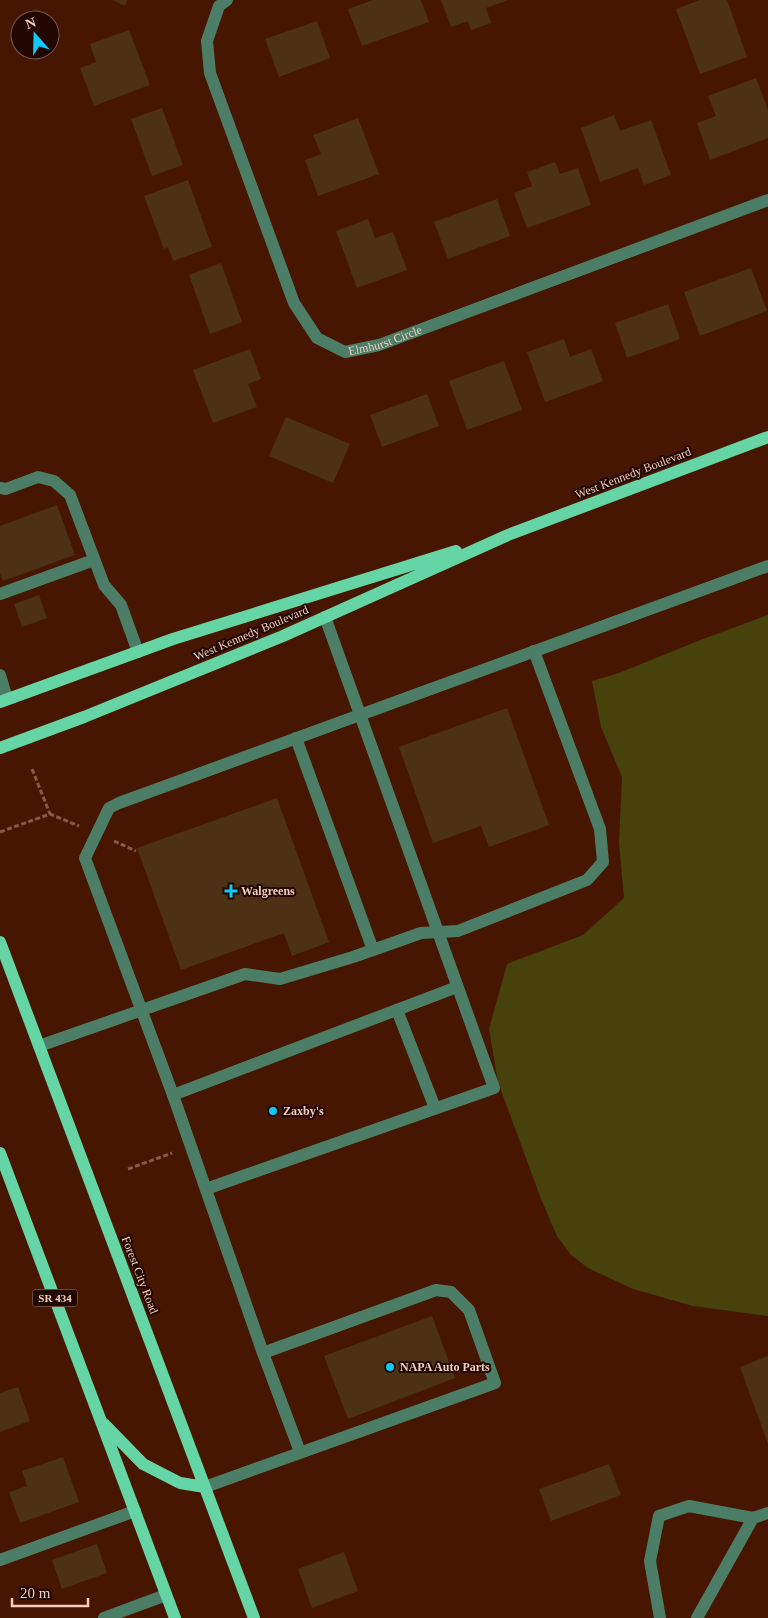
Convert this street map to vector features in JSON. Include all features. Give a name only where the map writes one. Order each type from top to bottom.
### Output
[{"type":"main road","name":"West Kennedy Boulevard","points":[[4,701],[173,639],[508,535],[768,437]]},
{"type":"main road","name":"West Kennedy Boulevard","points":[[0,748],[84,717],[325,617],[508,535]]},
{"type":"main road","name":"Forest City Road","points":[[0,942],[254,1618]]},
{"type":"main road","name":"SR 434","points":[[1,1158],[175,1618]]},
{"type":"main road","points":[[100,1420],[143,1464],[180,1483],[205,1487]]},
{"type":"street","name":"Elmhurst Circle","points":[[226,0],[220,6],[207,41],[210,73],[294,303],[317,338],[345,352],[379,344],[768,200]]},
{"type":"street","points":[[0,488],[6,489],[38,477],[54,481],[70,495],[104,585],[121,605],[138,652]]},
{"type":"street","points":[[1,591],[94,560]]},
{"type":"street","points":[[300,1452],[263,1353],[173,1095],[85,858],[109,808],[119,802],[768,566]]},
{"type":"street","points":[[206,1190],[494,1088],[325,617]]},
{"type":"street","points":[[39,1046],[245,974],[280,979],[421,933],[458,931],[587,880],[603,862],[600,829],[534,651]]},
{"type":"street","points":[[0,675],[4,701]]},
{"type":"street","points":[[296,738],[373,950]]},
{"type":"street","points":[[173,1095],[457,987]]},
{"type":"street","points":[[396,1010],[435,1108]]},
{"type":"street","points":[[205,1487],[495,1383],[469,1310],[451,1292],[436,1290],[263,1353]]},
{"type":"street","points":[[660,1618],[650,1561],[659,1516],[689,1506],[753,1518],[768,1513]]},
{"type":"street","points":[[0,1560],[135,1511]]},
{"type":"street","points":[[698,1618],[753,1518]]},
{"type":"street","points":[[104,1618],[166,1595]]},
{"type":"path","points":[[32,769],[50,814]]},
{"type":"path","points":[[0,832],[50,814],[136,851]]},
{"type":"path","points":[[128,1169],[190,1146]]},
{"type":"shaded area","points":[[768,615],[768,1316],[693,1306],[633,1289],[588,1268],[571,1255],[557,1236],[541,1199],[498,1082],[489,1029],[507,964],[583,935],[624,898],[619,843],[622,777],[601,727],[592,681],[619,673]]},
{"type":"building","points":[[113,0],[127,0],[125,6]]},
{"type":"building","points":[[373,0],[421,0],[429,22],[362,46],[348,9]]},
{"type":"building","points":[[441,0],[508,0],[486,8],[491,23],[471,30],[468,21],[451,27]]},
{"type":"building","points":[[700,0],[727,0],[747,57],[700,74],[676,9]]},
{"type":"building","points":[[317,21],[330,58],[279,77],[265,39]]},
{"type":"building","points":[[129,30],[150,85],[94,106],[80,68],[96,62],[90,44]]},
{"type":"building","points":[[756,78],[768,110],[768,138],[710,160],[697,123],[716,116],[708,96]]},
{"type":"building","points":[[162,108],[183,165],[152,176],[131,119]]},
{"type":"building","points":[[614,115],[620,131],[651,120],[671,175],[644,185],[638,168],[600,182],[581,128]]},
{"type":"building","points":[[358,118],[379,174],[318,196],[305,160],[321,154],[313,135]]},
{"type":"building","points":[[555,162],[560,174],[578,168],[591,205],[527,228],[514,193],[532,186],[527,172]]},
{"type":"building","points":[[188,180],[212,247],[173,261],[168,247],[164,249],[144,196]]},
{"type":"building","points":[[497,199],[510,236],[448,259],[434,222]]},
{"type":"building","points":[[368,219],[375,238],[393,232],[407,270],[357,288],[336,231]]},
{"type":"building","points":[[221,263],[242,322],[210,334],[189,275]]},
{"type":"building","points":[[751,268],[767,311],[700,336],[684,292]]},
{"type":"building","points":[[668,304],[680,339],[627,358],[615,323]]},
{"type":"building","points":[[564,339],[570,357],[591,349],[603,381],[545,402],[527,352]]},
{"type":"building","points":[[250,349],[261,379],[248,384],[257,407],[213,423],[193,370]]},
{"type":"building","points":[[504,361],[522,410],[467,430],[449,381]]},
{"type":"building","points":[[427,394],[439,426],[382,447],[370,415]]},
{"type":"building","points":[[286,417],[350,444],[333,483],[269,456]]},
{"type":"building","points":[[57,505],[75,555],[3,581],[0,573],[0,526]]},
{"type":"building","points":[[39,595],[47,618],[22,627],[14,604]]},
{"type":"building","points":[[507,708],[549,825],[489,847],[481,826],[433,843],[399,747]]},
{"type":"building","name":"Walgreens","points":[[277,798],[329,942],[292,956],[284,933],[181,970],[137,848]]},
{"type":"building","points":[[432,1316],[455,1378],[348,1419],[324,1356]]},
{"type":"building","points":[[768,1356],[768,1444],[740,1367]]},
{"type":"building","points":[[18,1387],[30,1421],[0,1432],[0,1393]]},
{"type":"building","points":[[63,1457],[79,1502],[20,1523],[9,1492],[27,1486],[22,1471]]},
{"type":"building","points":[[609,1464],[621,1495],[551,1521],[539,1489]]},
{"type":"building","points":[[97,1544],[107,1573],[62,1589],[52,1560]]},
{"type":"building","points":[[344,1552],[358,1591],[312,1608],[298,1569]]},
{"type":"place","name":"Walgreens","points":[[231,891]]},
{"type":"place","name":"Zaxby's","points":[[273,1111]]},
{"type":"place","name":"NAPA Auto Parts","points":[[390,1367]]}]
